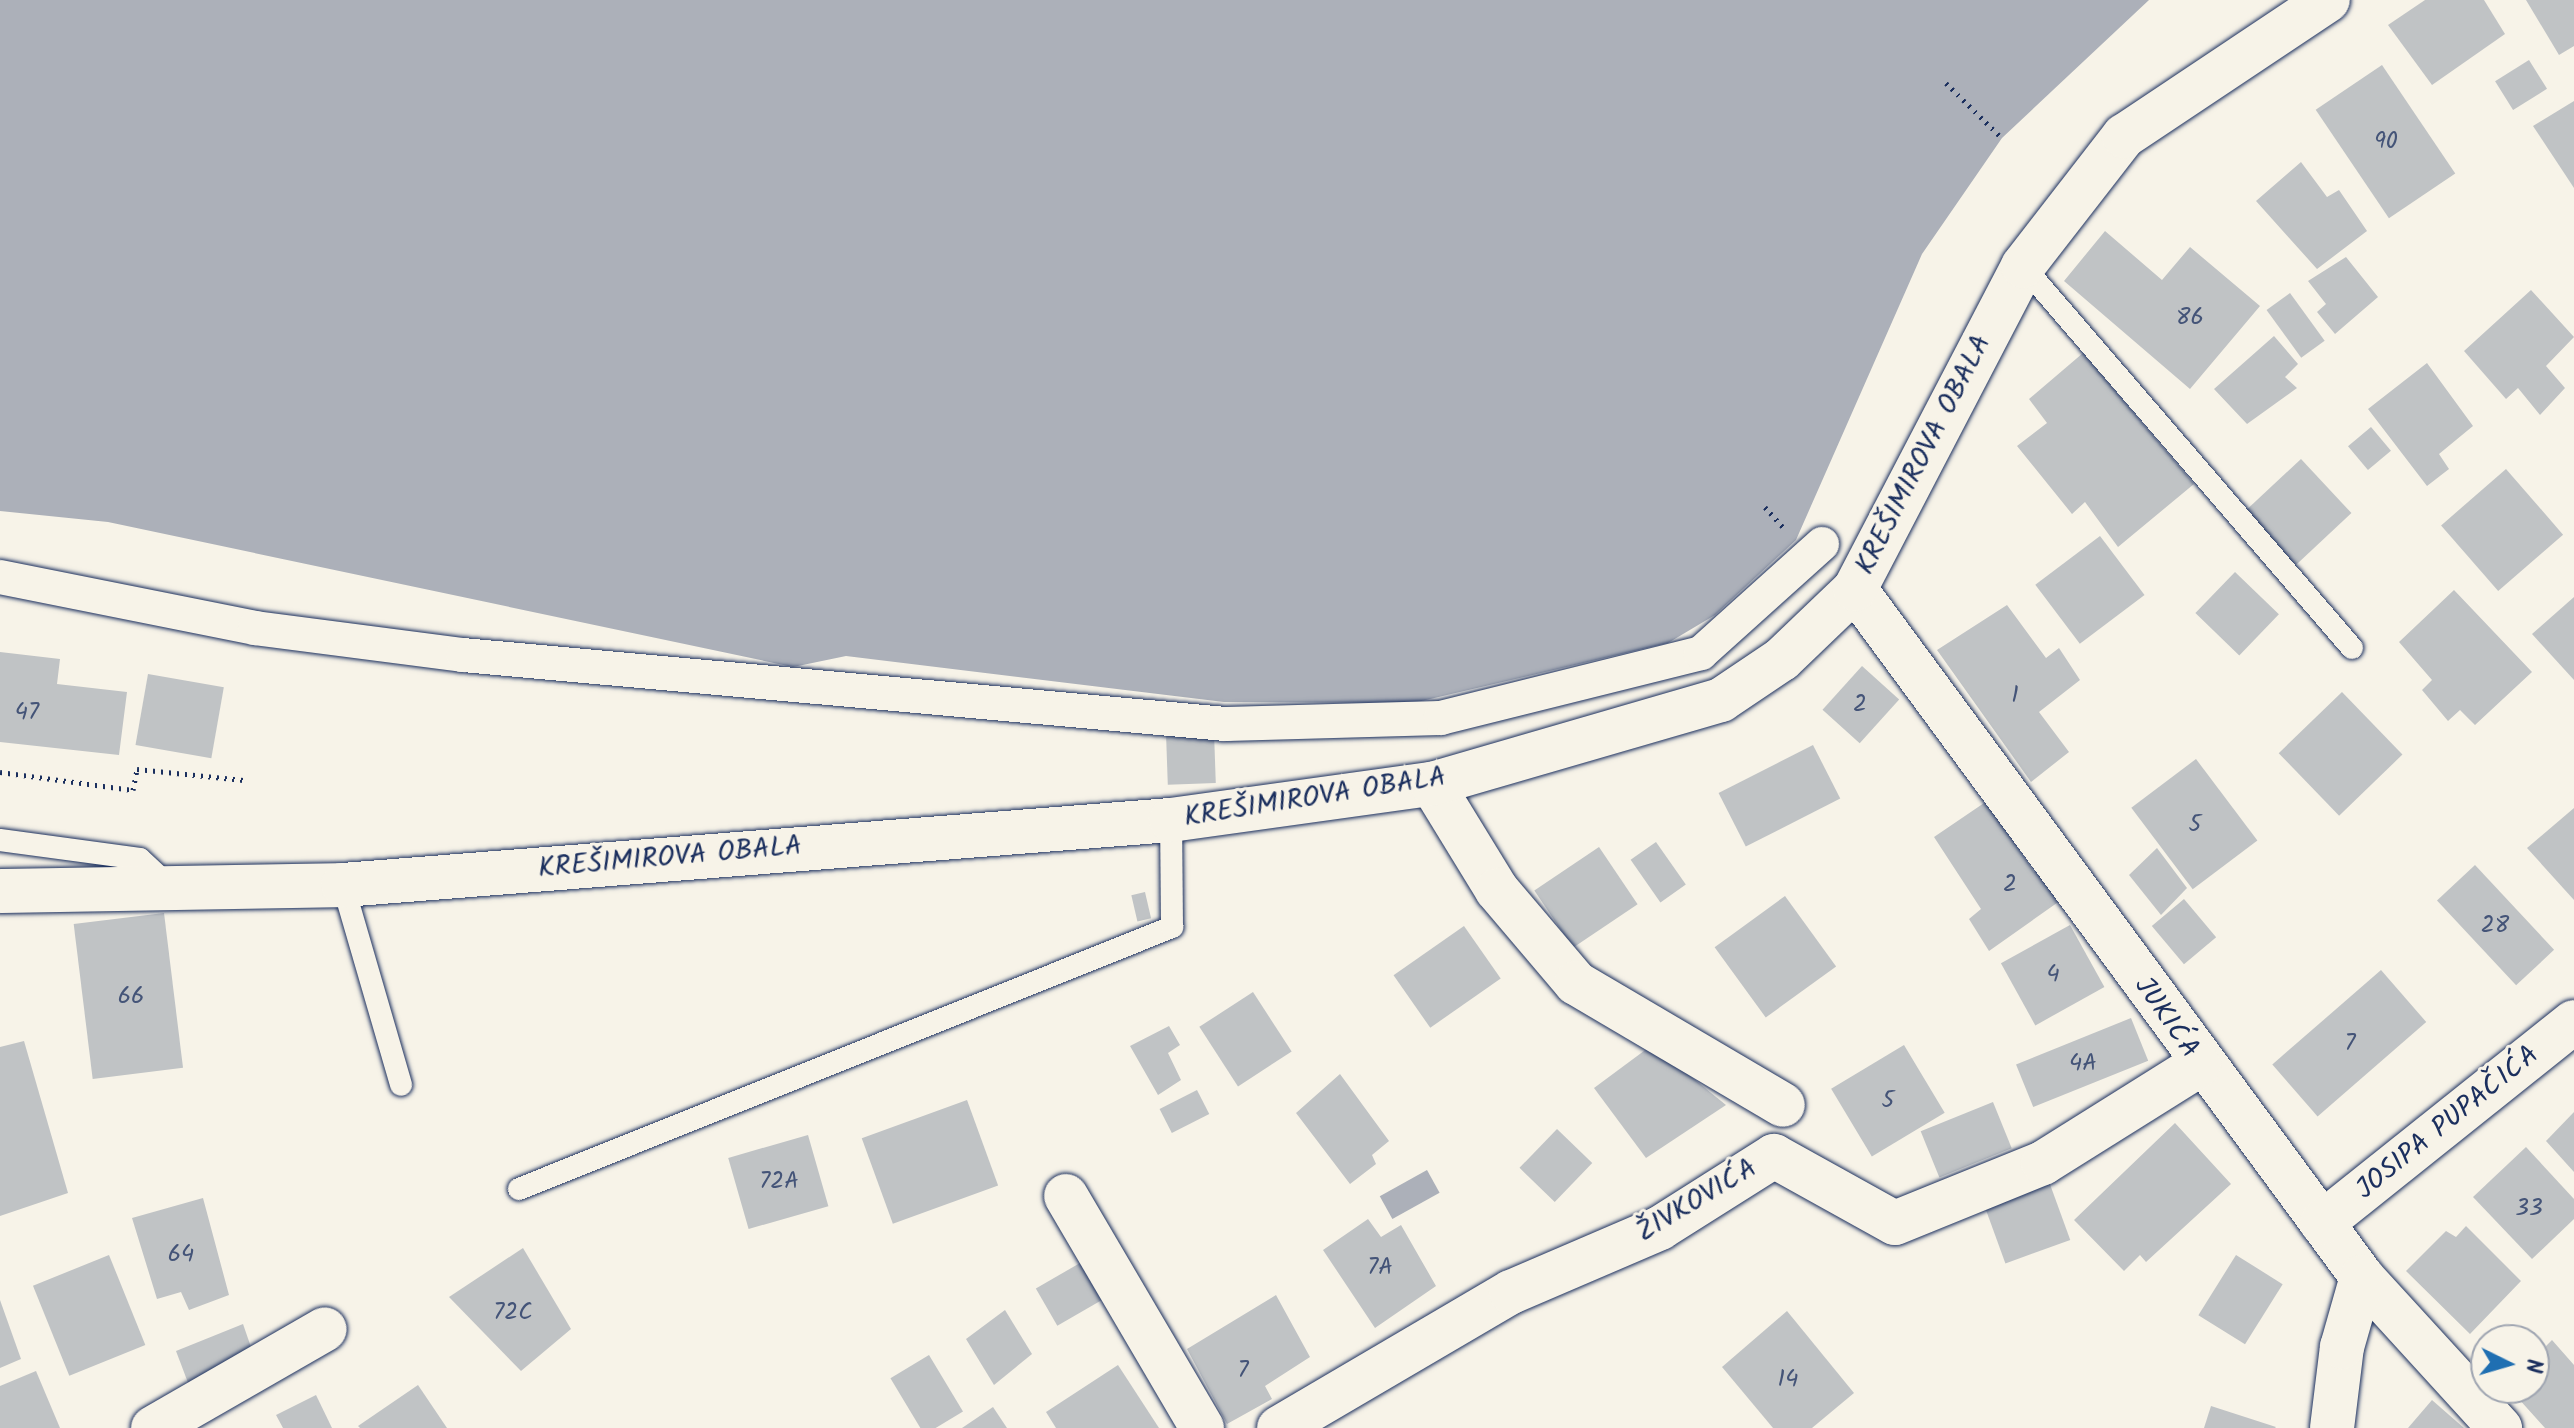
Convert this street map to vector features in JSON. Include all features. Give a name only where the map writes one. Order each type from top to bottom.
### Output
[{"type":"street","name":"KREŠIMIROVA OBALA","points":[[0,891],[176,892],[343,885],[1171,820],[1432,784],[1721,700],[1782,659],[1855,589],[2023,266],[2124,136],[2328,0]]},
{"type":"street","points":[[0,577],[255,628],[463,655],[1226,724],[1441,718],[1701,653],[1822,544]]},
{"type":"street","name":"JUKIĆA","points":[[1855,589],[2199,1065],[2362,1277],[2500,1428]]},
{"type":"street","points":[[1432,784],[1497,890],[1576,983],[1783,1105]]},
{"type":"street","name":"JOSIPA PUPAČIĆA","points":[[2322,1223],[2574,1022]]},
{"type":"street","name":"ŽIVKOVIĆA","points":[[1279,1428],[1511,1292],[1660,1228],[1774,1156],[1895,1223],[2043,1163],[2199,1065]]},
{"type":"street","points":[[1066,1196],[1202,1428]]},
{"type":"street","points":[[2332,1428],[2342,1347],[2362,1277]]},
{"type":"street","points":[[153,1428],[325,1329]]},
{"type":"lane","points":[[2023,266],[2352,648]]},
{"type":"lane","points":[[519,1189],[1172,927],[1171,820]]},
{"type":"lane","points":[[0,840],[140,859],[176,892]]},
{"type":"lane","points":[[343,885],[401,1085]]},
{"type":"path","points":[[1946,83],[2002,138]]},
{"type":"path","points":[[0,772],[133,790],[137,769],[243,780]]},
{"type":"shaded area","points":[[0,0],[2149,0],[2002,138],[1922,254],[1796,540],[1715,615],[1668,643],[1413,703],[1224,702],[846,656],[793,667],[108,522],[0,511]]},
{"type":"shaded area","points":[[1427,1170],[1440,1193],[1392,1219],[1380,1196]]},
{"type":"building","points":[[2425,0],[2484,0],[2505,34],[2432,85],[2388,25]]},
{"type":"building","points":[[2526,0],[2574,0],[2574,46],[2559,55]]},
{"type":"building","points":[[2529,60],[2547,89],[2513,110],[2495,81]]},
{"type":"building","points":[[2382,65],[2455,174],[2389,218],[2316,110]]},
{"type":"building","points":[[2574,101],[2574,188],[2533,126]]},
{"type":"building","points":[[2301,162],[2327,197],[2339,190],[2367,231],[2317,269],[2256,201]]},
{"type":"building","points":[[2105,231],[2162,280],[2190,247],[2260,306],[2190,389],[2064,281]]},
{"type":"building","points":[[2346,257],[2378,297],[2335,334],[2317,312],[2326,304],[2308,281]]},
{"type":"building","points":[[2531,290],[2574,337],[2546,366],[2565,388],[2540,415],[2518,388],[2506,399],[2464,351]]},
{"type":"building","points":[[2290,293],[2325,341],[2301,358],[2267,310]]},
{"type":"building","points":[[2274,336],[2298,364],[2285,377],[2297,388],[2247,424],[2214,389]]},
{"type":"building","points":[[2083,353],[2194,484],[2118,547],[2085,502],[2072,514],[2017,446],[2047,423],[2029,399]]},
{"type":"building","points":[[2427,363],[2473,426],[2439,454],[2449,469],[2427,486],[2368,409]]},
{"type":"building","points":[[2371,427],[2391,451],[2368,470],[2348,446]]},
{"type":"building","points":[[2301,459],[2351,513],[2293,568],[2242,514]]},
{"type":"building","points":[[2506,469],[2563,535],[2498,591],[2441,525]]},
{"type":"building","points":[[2100,536],[2145,595],[2080,644],[2035,585]]},
{"type":"building","points":[[2235,572],[2279,614],[2239,655],[2195,613]]},
{"type":"building","points":[[2454,590],[2532,672],[2475,725],[2460,710],[2448,721],[2422,690],[2432,680],[2399,642]]},
{"type":"building","points":[[2574,597],[2574,680],[2532,634]]},
{"type":"building","points":[[2007,605],[2046,658],[2059,648],[2080,680],[2039,712],[2069,752],[2031,782],[1937,650]]},
{"type":"building","points":[[0,652],[60,659],[57,684],[127,692],[119,755],[0,742]]},
{"type":"building","points":[[1862,666],[1899,699],[1860,743],[1823,710]]},
{"type":"building","points":[[148,674],[224,687],[211,758],[135,745]]},
{"type":"building","points":[[2342,692],[2402,755],[2339,816],[2279,753]]},
{"type":"building","points":[[1214,732],[1216,783],[1168,785],[1166,734]]},
{"type":"building","points":[[1813,745],[1840,798],[1746,847],[1719,793]]},
{"type":"building","points":[[2196,759],[2257,840],[2193,889],[2131,808]]},
{"type":"building","points":[[1987,801],[2034,872],[2045,867],[2064,898],[1989,951],[1969,919],[1981,909],[1934,837]]},
{"type":"building","points":[[2574,808],[2574,900],[2527,848]]},
{"type":"building","points":[[1656,842],[1686,885],[1660,902],[1631,860]]},
{"type":"building","points":[[1599,847],[1638,904],[1573,948],[1534,891]]},
{"type":"building","points":[[2157,848],[2187,888],[2161,915],[2129,875]]},
{"type":"building","points":[[2475,865],[2554,950],[2516,985],[2437,900]]},
{"type":"building","points":[[1145,892],[1151,918],[1137,921],[1131,895]]},
{"type":"building","points":[[1785,896],[1836,966],[1766,1018],[1715,947]]},
{"type":"building","points":[[2184,899],[2216,937],[2184,964],[2152,926]]},
{"type":"building","points":[[164,913],[183,1068],[93,1079],[74,924]]},
{"type":"building","points":[[2070,925],[2104,987],[2035,1025],[2001,963]]},
{"type":"building","points":[[1464,926],[1501,978],[1430,1028],[1394,975]]},
{"type":"building","points":[[2381,970],[2426,1022],[2318,1117],[2272,1064]]},
{"type":"building","points":[[1253,992],[1292,1052],[1238,1086],[1199,1027]]},
{"type":"building","points":[[2131,1018],[2148,1061],[2033,1107],[2016,1064]]},
{"type":"building","points":[[1169,1026],[1180,1045],[1168,1053],[1181,1080],[1158,1095],[1130,1046]]},
{"type":"building","points":[[24,1041],[68,1193],[0,1216],[0,1047]]},
{"type":"building","points":[[1652,1045],[1726,1105],[1646,1158],[1594,1088]]},
{"type":"building","points":[[1904,1045],[1945,1113],[1872,1156],[1831,1089]]},
{"type":"building","points":[[1340,1074],[1389,1141],[1372,1155],[1376,1164],[1350,1184],[1296,1113]]},
{"type":"building","points":[[1197,1090],[1209,1114],[1172,1133],[1160,1109]]},
{"type":"building","points":[[967,1100],[998,1186],[893,1224],[862,1138]]},
{"type":"building","points":[[1993,1102],[2012,1148],[1939,1178],[1921,1131]]},
{"type":"building","points":[[2574,1112],[2574,1172],[2546,1141]]},
{"type":"building","points":[[2175,1123],[2231,1184],[2146,1262],[2140,1255],[2124,1271],[2074,1220]]},
{"type":"building","points":[[1557,1129],[1592,1163],[1555,1202],[1519,1168]]},
{"type":"building","points":[[808,1135],[828,1206],[749,1229],[728,1158]]},
{"type":"building","points":[[2526,1147],[2574,1199],[2574,1219],[2532,1259],[2473,1197]]},
{"type":"building","points":[[2047,1176],[2070,1240],[2005,1263],[1982,1200]]},
{"type":"building","points":[[203,1198],[229,1295],[189,1310],[181,1292],[157,1299],[132,1218]]},
{"type":"building","points":[[1368,1219],[1381,1237],[1401,1225],[1436,1286],[1375,1328],[1323,1250]]},
{"type":"building","points":[[2466,1226],[2521,1281],[2480,1324],[2470,1324],[2470,1334],[2406,1271],[2446,1231],[2456,1237]]},
{"type":"building","points":[[523,1248],[571,1329],[521,1371],[449,1297]]},
{"type":"building","points":[[109,1255],[145,1345],[69,1376],[33,1286]]},
{"type":"building","points":[[2236,1255],[2283,1284],[2245,1344],[2198,1315]]},
{"type":"building","points":[[1080,1263],[1102,1300],[1057,1326],[1036,1288]]},
{"type":"building","points":[[1276,1295],[1310,1357],[1265,1386],[1272,1399],[1227,1424],[1187,1349]]},
{"type":"building","points":[[0,1300],[21,1359],[0,1368]]},
{"type":"building","points":[[1005,1310],[1032,1354],[994,1385],[966,1339]]},
{"type":"building","points":[[1787,1311],[1854,1393],[1812,1428],[1773,1428],[1722,1367]]},
{"type":"building","points":[[243,1324],[253,1353],[190,1388],[176,1351]]},
{"type":"building","points":[[2552,1340],[2574,1365],[2574,1428],[2545,1428],[2523,1404],[2550,1404]]},
{"type":"building","points":[[929,1355],[963,1412],[936,1428],[920,1428],[890,1378]]},
{"type":"building","points":[[1118,1365],[1159,1428],[1056,1428],[1046,1412]]},
{"type":"building","points":[[36,1371],[60,1428],[0,1428],[0,1386]]},
{"type":"building","points":[[418,1385],[447,1428],[358,1426]]},
{"type":"building","points":[[316,1395],[332,1428],[283,1428],[276,1415]]},
{"type":"building","points":[[2432,1400],[2464,1428],[2408,1428]]},
{"type":"building","points":[[2211,1406],[2276,1427],[2204,1428]]},
{"type":"building","points":[[993,1407],[1007,1428],[962,1428]]}]
